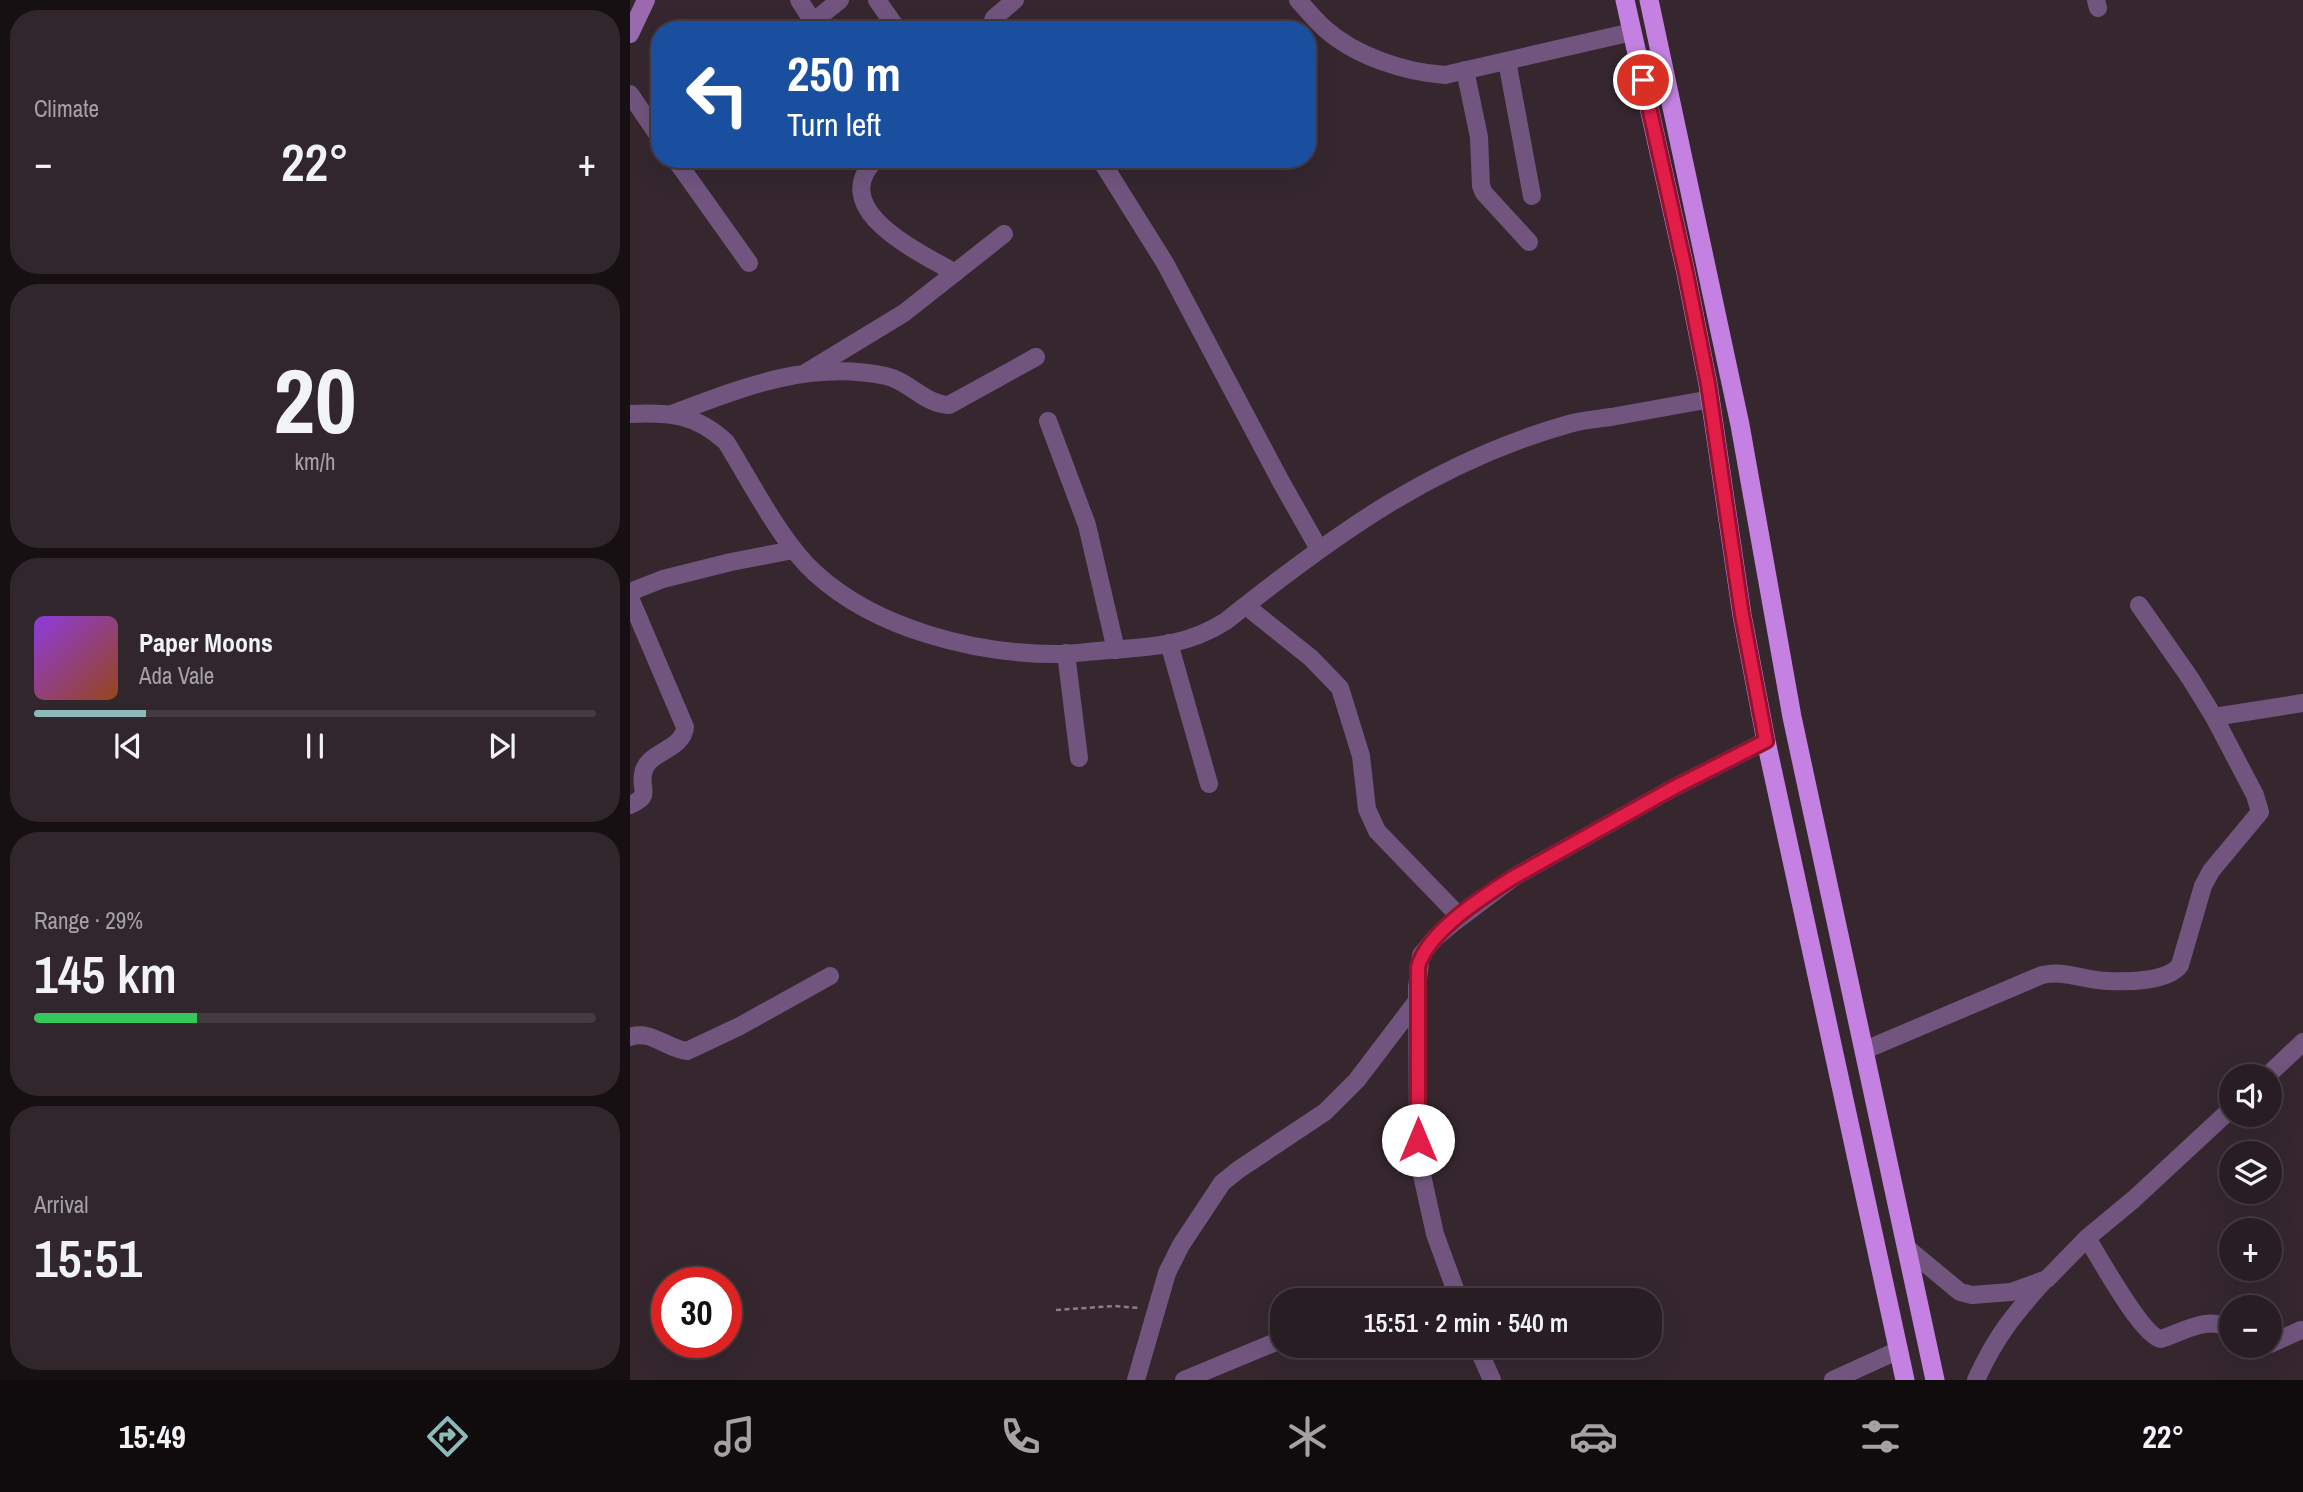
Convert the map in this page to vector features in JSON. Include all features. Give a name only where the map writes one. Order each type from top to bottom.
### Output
[{"type":"highway","points":[[1625,0],[1686,273],[1711,399],[1742,615],[1764,732],[1905,1380]]},
{"type":"highway","points":[[1649,0],[1740,425],[1792,717],[1935,1380]]},
{"type":"highway","points":[[1764,732],[1792,717]]},
{"type":"main road","points":[[630,34],[646,0]]},
{"type":"street","points":[[799,0],[812,21]]},
{"type":"street","points":[[818,21],[840,0]]},
{"type":"street","points":[[877,0],[892,21]]},
{"type":"street","points":[[993,21],[1015,0]]},
{"type":"street","points":[[1298,0],[1325,29],[1359,52],[1429,74],[1445,75],[1632,32]]},
{"type":"street","points":[[1507,61],[1532,196]]},
{"type":"street","points":[[1465,70],[1479,136],[1481,186],[1484,193],[1529,242]]},
{"type":"street","points":[[630,94],[651,125]]},
{"type":"street","points":[[680,168],[749,263]]},
{"type":"street","points":[[867,168],[862,181],[867,210],[888,232],[955,273]]},
{"type":"street","points":[[1106,168],[1165,263],[1280,480],[1320,549]]},
{"type":"street","points":[[807,372],[904,313],[1004,234]]},
{"type":"street","points":[[672,414],[770,379],[807,372],[882,375],[898,379],[940,405],[949,405],[1036,357]]},
{"type":"street","points":[[630,414],[672,414],[687,417],[715,432],[726,442],[793,550],[832,587],[897,625],[927,635],[983,647],[1066,653],[1169,643],[1206,634],[1346,530],[1408,491],[1524,438],[1573,422],[1711,399]]},
{"type":"street","points":[[1048,421],[1087,525],[1116,650]]},
{"type":"street","points":[[630,592],[663,579],[793,550]]},
{"type":"street","points":[[630,598],[685,727],[685,735],[681,740],[648,763],[642,775],[644,794],[641,800],[630,805]]},
{"type":"street","points":[[1246,606],[1311,658],[1340,688],[1361,756],[1367,809],[1377,831],[1460,917]]},
{"type":"street","points":[[1865,1050],[2042,975],[2057,972],[2105,981],[2153,979],[2176,970],[2184,956],[2203,886],[2211,871],[2260,811],[2255,795],[2214,717],[2139,606]]},
{"type":"street","points":[[1169,643],[1209,783]]},
{"type":"street","points":[[1066,653],[1079,758]]},
{"type":"street","points":[[2214,717],[2303,703]]},
{"type":"street","points":[[1454,1288],[1434,1234],[1420,1166],[1417,1001],[1421,955],[1435,938],[1460,917],[1514,877],[1675,787],[1764,732]]},
{"type":"street","points":[[630,1037],[639,1034],[649,1036],[687,1052],[830,976]]},
{"type":"street","points":[[1136,1380],[1167,1273],[1181,1245],[1222,1183],[1325,1112],[1357,1080],[1417,1001]]},
{"type":"street","points":[[2280,1064],[2303,1042]]},
{"type":"street","points":[[1976,1380],[2001,1331],[2047,1279],[2087,1238],[2134,1199],[2219,1120]]},
{"type":"street","points":[[2087,1238],[2140,1323],[2154,1338],[2161,1339],[2208,1323],[2219,1323]]},
{"type":"street","points":[[1908,1249],[1960,1292],[1972,1295],[2011,1292],[2047,1279]]},
{"type":"street","points":[[2282,1339],[2301,1330]]},
{"type":"street","points":[[1184,1380],[1270,1344]]},
{"type":"street","points":[[1833,1380],[1899,1349]]},
{"type":"street","points":[[1482,1358],[1492,1380]]},
{"type":"path","points":[[1056,1310],[1114,1306],[1157,1309]]},
{"type":"route","points":[[1418,1140],[1418,967],[1421,955],[1435,938],[1491,892],[1514,877],[1675,787],[1766,741],[1742,615],[1708,384],[1643,80]]}]
